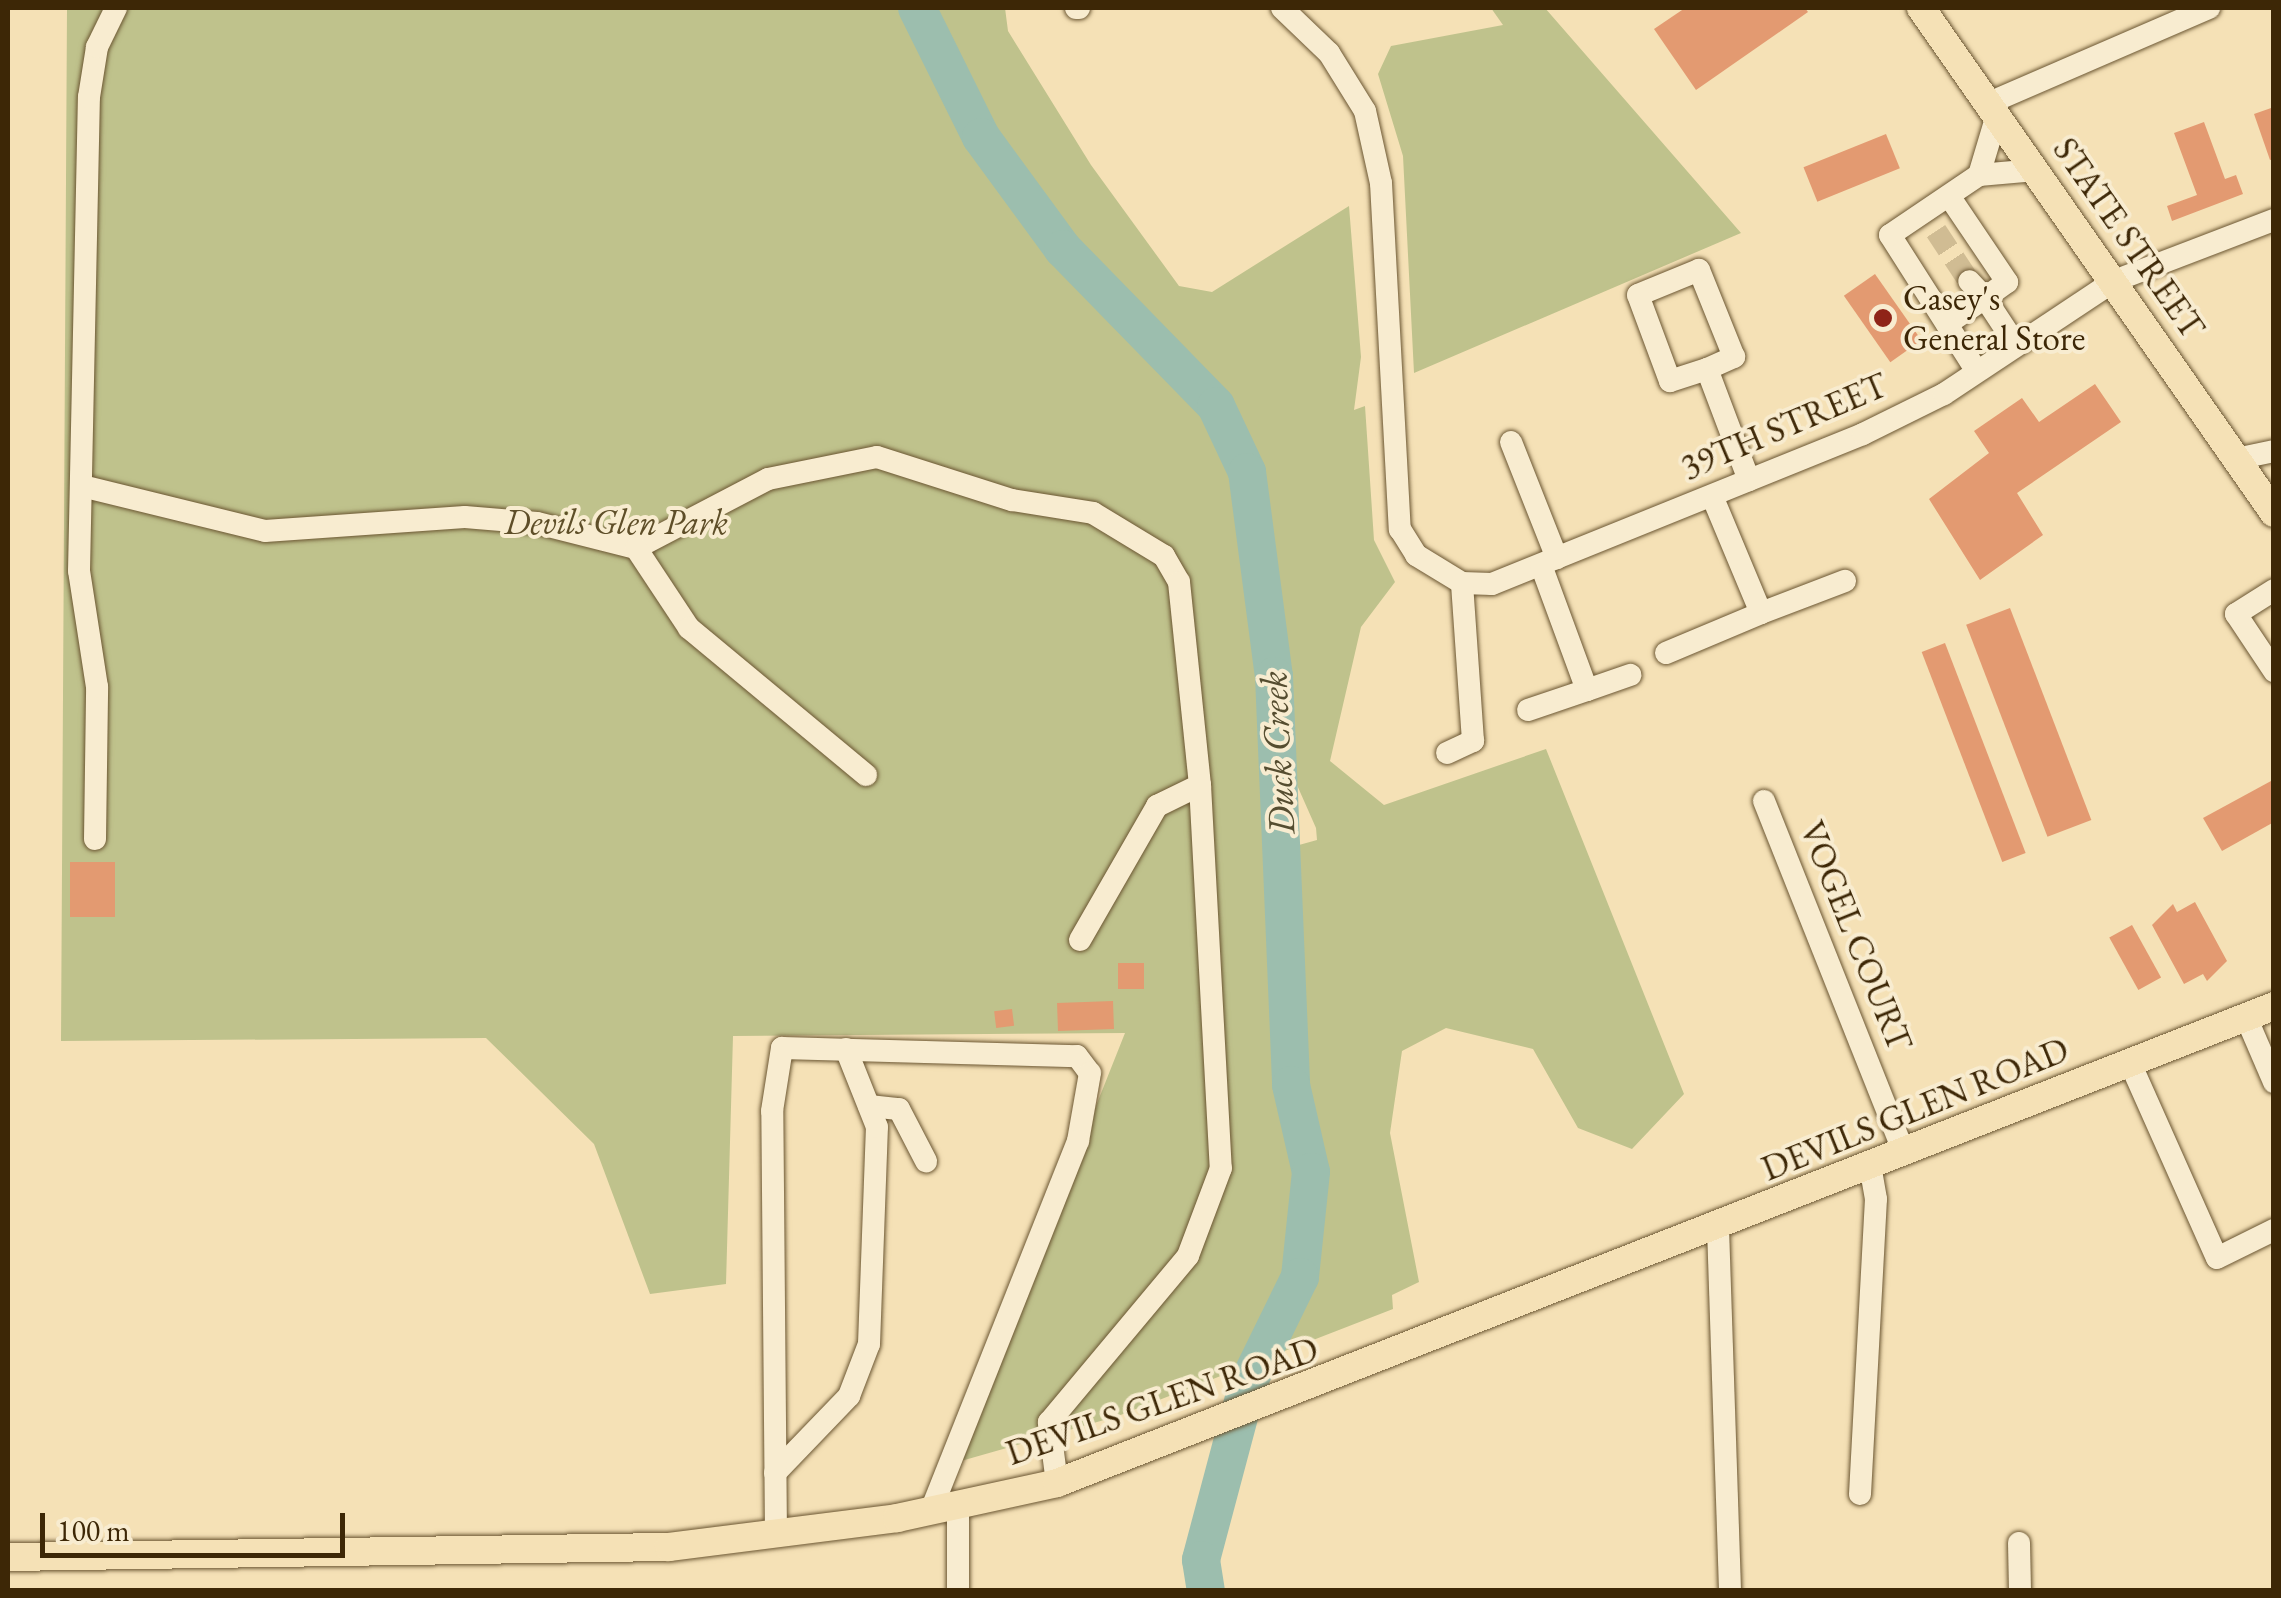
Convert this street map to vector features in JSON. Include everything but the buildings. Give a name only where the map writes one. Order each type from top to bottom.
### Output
[{"type":"main road","name":"STATE STREET","points":[[1921,8],[2274,513]]},
{"type":"main road","name":"DEVILS GLEN ROAD","points":[[8,1556],[669,1547],[776,1536],[944,1508],[1057,1483],[1166,1447],[2274,1006]]},
{"type":"street","points":[[95,839],[97,687],[79,571],[86,487],[89,97],[116,8]]},
{"type":"street","points":[[1282,8],[1329,53],[1365,112],[1380,183],[1400,529],[1416,555],[1462,583],[1472,741],[1447,753]]},
{"type":"street","points":[[1979,176],[1993,109],[2209,8]]},
{"type":"street","points":[[1976,370],[1890,235],[1930,222],[1948,196],[1979,176],[2036,170]]},
{"type":"street","points":[[1947,324],[1977,289],[2006,282],[1948,196]]},
{"type":"street","name":"39TH STREET","points":[[1462,583],[1492,584],[1863,434],[1976,370],[2114,281],[2274,220]]},
{"type":"street","points":[[1699,270],[1734,357],[1707,369],[1670,381],[1638,295],[1699,270]]},
{"type":"street","points":[[1977,289],[2014,342]]},
{"type":"street","points":[[1707,369],[1749,480]]},
{"type":"street","points":[[1512,442],[1588,690]]},
{"type":"street","points":[[2236,459],[2274,451]]},
{"type":"street","points":[[86,487],[265,531],[465,517],[537,523],[636,548],[768,479],[877,458],[1012,500],[1093,513],[1135,531],[1180,582],[1200,785],[1221,1168],[1188,1256],[1050,1422],[1057,1483]]},
{"type":"street","points":[[1712,496],[1761,613]]},
{"type":"street","points":[[636,548],[689,628],[866,775]]},
{"type":"street","points":[[1666,653],[1844,581]]},
{"type":"street","points":[[2274,590],[2236,614],[2274,672]]},
{"type":"street","points":[[1528,710],[1630,675]]},
{"type":"street","points":[[1080,940],[1157,806],[1200,785]]},
{"type":"street","name":"VOGEL COURT","points":[[1764,802],[1904,1153]]},
{"type":"street","points":[[2246,1017],[2274,1082]]},
{"type":"street","points":[[776,1536],[782,1048],[1076,1056],[1090,1073],[1078,1141],[944,1508],[958,1590]]},
{"type":"street","points":[[776,1473],[849,1396],[869,1344],[878,1127],[846,1049]]},
{"type":"street","points":[[2131,1065],[2216,1258],[2274,1230]]},
{"type":"street","points":[[869,1106],[900,1109],[926,1161]]},
{"type":"street","points":[[1860,1494],[1876,1199],[1870,1166]]},
{"type":"street","points":[[1718,1228],[1730,1590]]},
{"type":"street","points":[[2019,1543],[2020,1590]]},
{"type":"green space","name":"Devils Glen Park","points":[[67,8],[1005,8],[1008,31],[1091,165],[1179,286],[1212,292],[1349,206],[1361,357],[1354,410],[1365,406],[1374,540],[1395,582],[1361,627],[1330,761],[1384,805],[1546,749],[1684,1094],[1632,1149],[1578,1128],[1533,1049],[1446,1028],[1402,1051],[1390,1133],[1419,1282],[1392,1295],[1393,1309],[1118,1416],[954,1463],[1125,1033],[733,1036],[726,1284],[650,1294],[594,1144],[486,1038],[61,1041]],"holes":[[[1288,723],[1293,776],[1316,828],[1317,840],[1299,845],[1277,738]]]},
{"type":"green space","points":[[1491,8],[1545,8],[1741,233],[1414,373],[1403,156],[1378,74],[1391,46],[1503,25]]},
{"type":"waterway","name":"Duck Creek","points":[[917,8],[981,137],[1063,249],[1216,406],[1247,472],[1274,676],[1291,1085],[1311,1172],[1300,1277],[1248,1383],[1201,1560],[1206,1590]]},
{"type":"tunnel","points":[[1936,231],[1969,281]]},
{"type":"place","name":"Casey's General Store","points":[[1883,318]]}]
